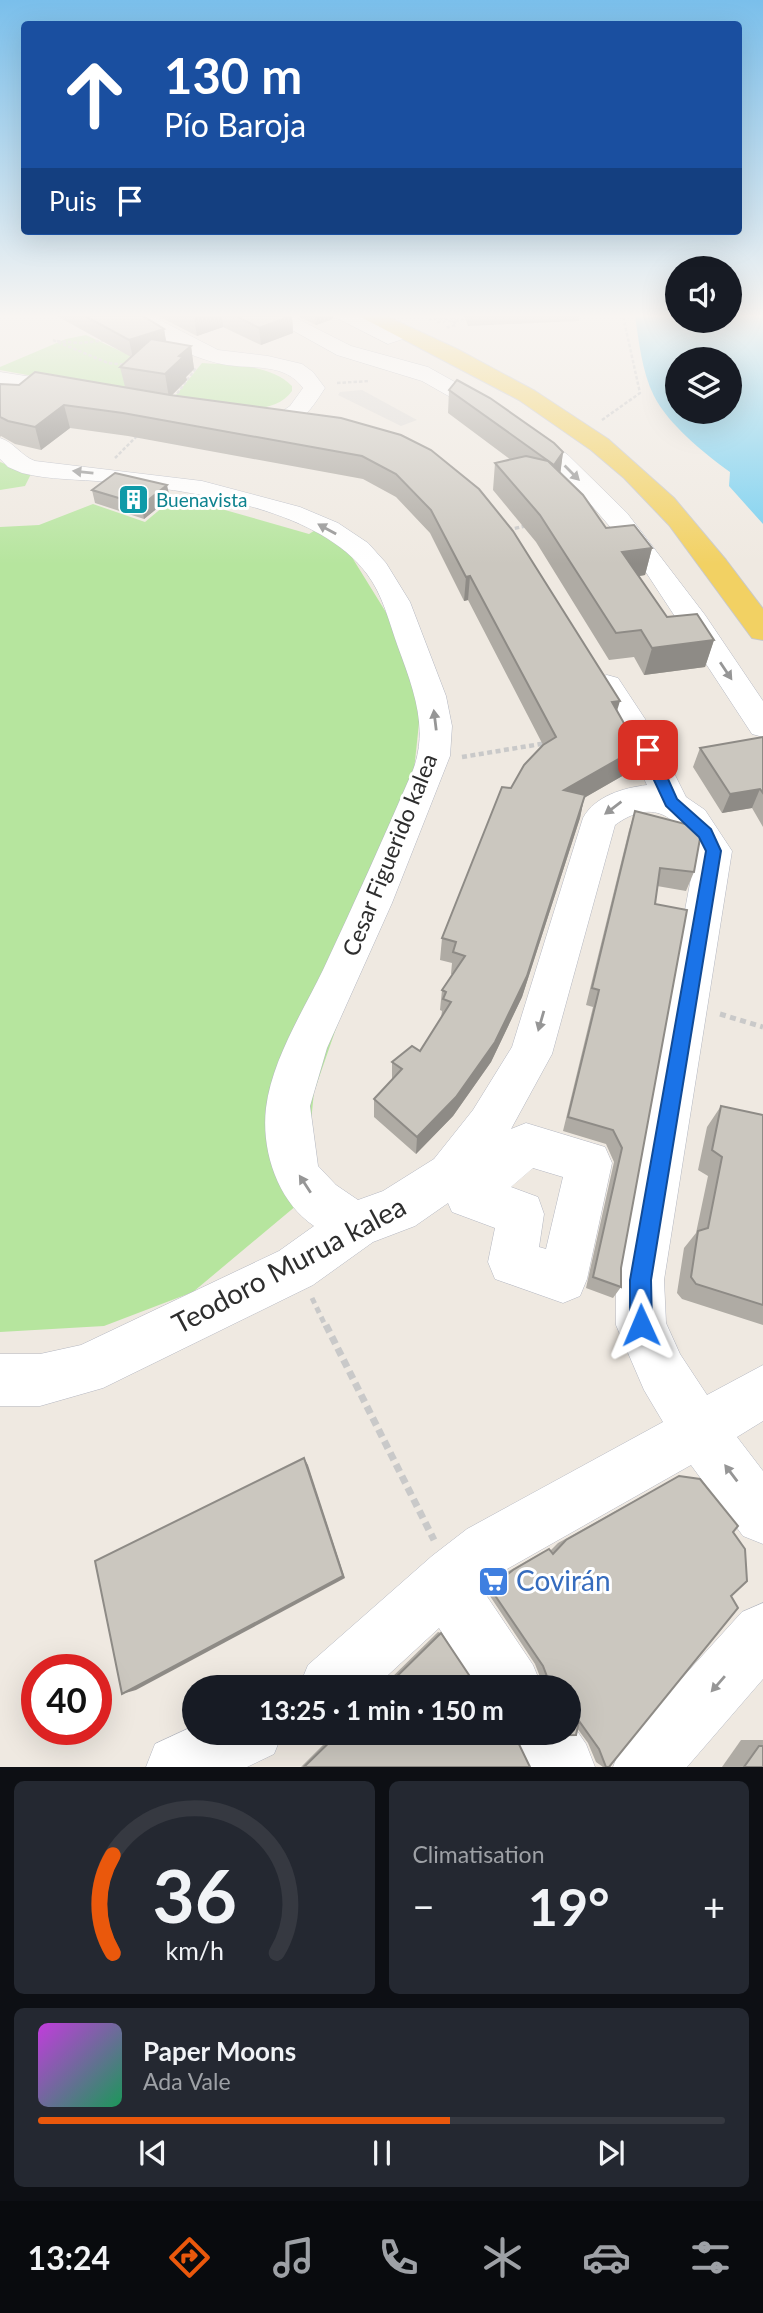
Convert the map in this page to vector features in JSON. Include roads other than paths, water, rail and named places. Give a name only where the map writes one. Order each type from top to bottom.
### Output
[{"type":"main road","points":[[534,398],[573,425],[628,469],[665,504],[711,559],[763,631]]},
{"type":"street","points":[[282,419],[309,398]]},
{"type":"street","points":[[470,398],[496,413],[561,462],[609,509],[659,571],[763,726]]},
{"type":"street","points":[[257,418],[282,419],[320,427]]},
{"type":"street","name":"Cesar Figuerido kalea","points":[[0,445],[16,462],[31,468],[174,486],[249,499],[290,512],[326,528],[358,548],[377,568],[397,601],[432,702],[436,731],[435,755],[387,874],[306,1049],[288,1108],[295,1163],[301,1181],[320,1204],[357,1225]]},
{"type":"street","points":[[607,685],[638,731],[671,802],[705,834],[714,851],[640,1280],[641,1325],[662,1373],[699,1431],[763,1516]]},
{"type":"street","name":"Teodoro Murua kalea","points":[[0,1380],[40,1380],[85,1370],[296,1268],[357,1225],[398,1209],[450,1175],[489,1125],[531,1055],[600,818],[619,801],[648,796],[671,802]]},
{"type":"street","points":[[343,1675],[449,1580],[488,1549],[699,1431],[763,1391]]},
{"type":"street","points":[[449,1580],[505,1675]]},
{"type":"street","points":[[645,1767],[763,1633]]},
{"type":"street","points":[[178,1767],[225,1745]]},
{"type":"street","points":[[549,1745],[563,1767]]},
{"type":"water","points":[[655,398],[665,398],[665,413],[660,407]]},
{"type":"water","points":[[742,398],[763,398],[763,524],[729,486],[730,472],[675,424],[742,424]]},
{"type":"place","name":"Buenavista","points":[[133,500]]},
{"type":"place","name":"Covirán","points":[[493,1581]]}]
